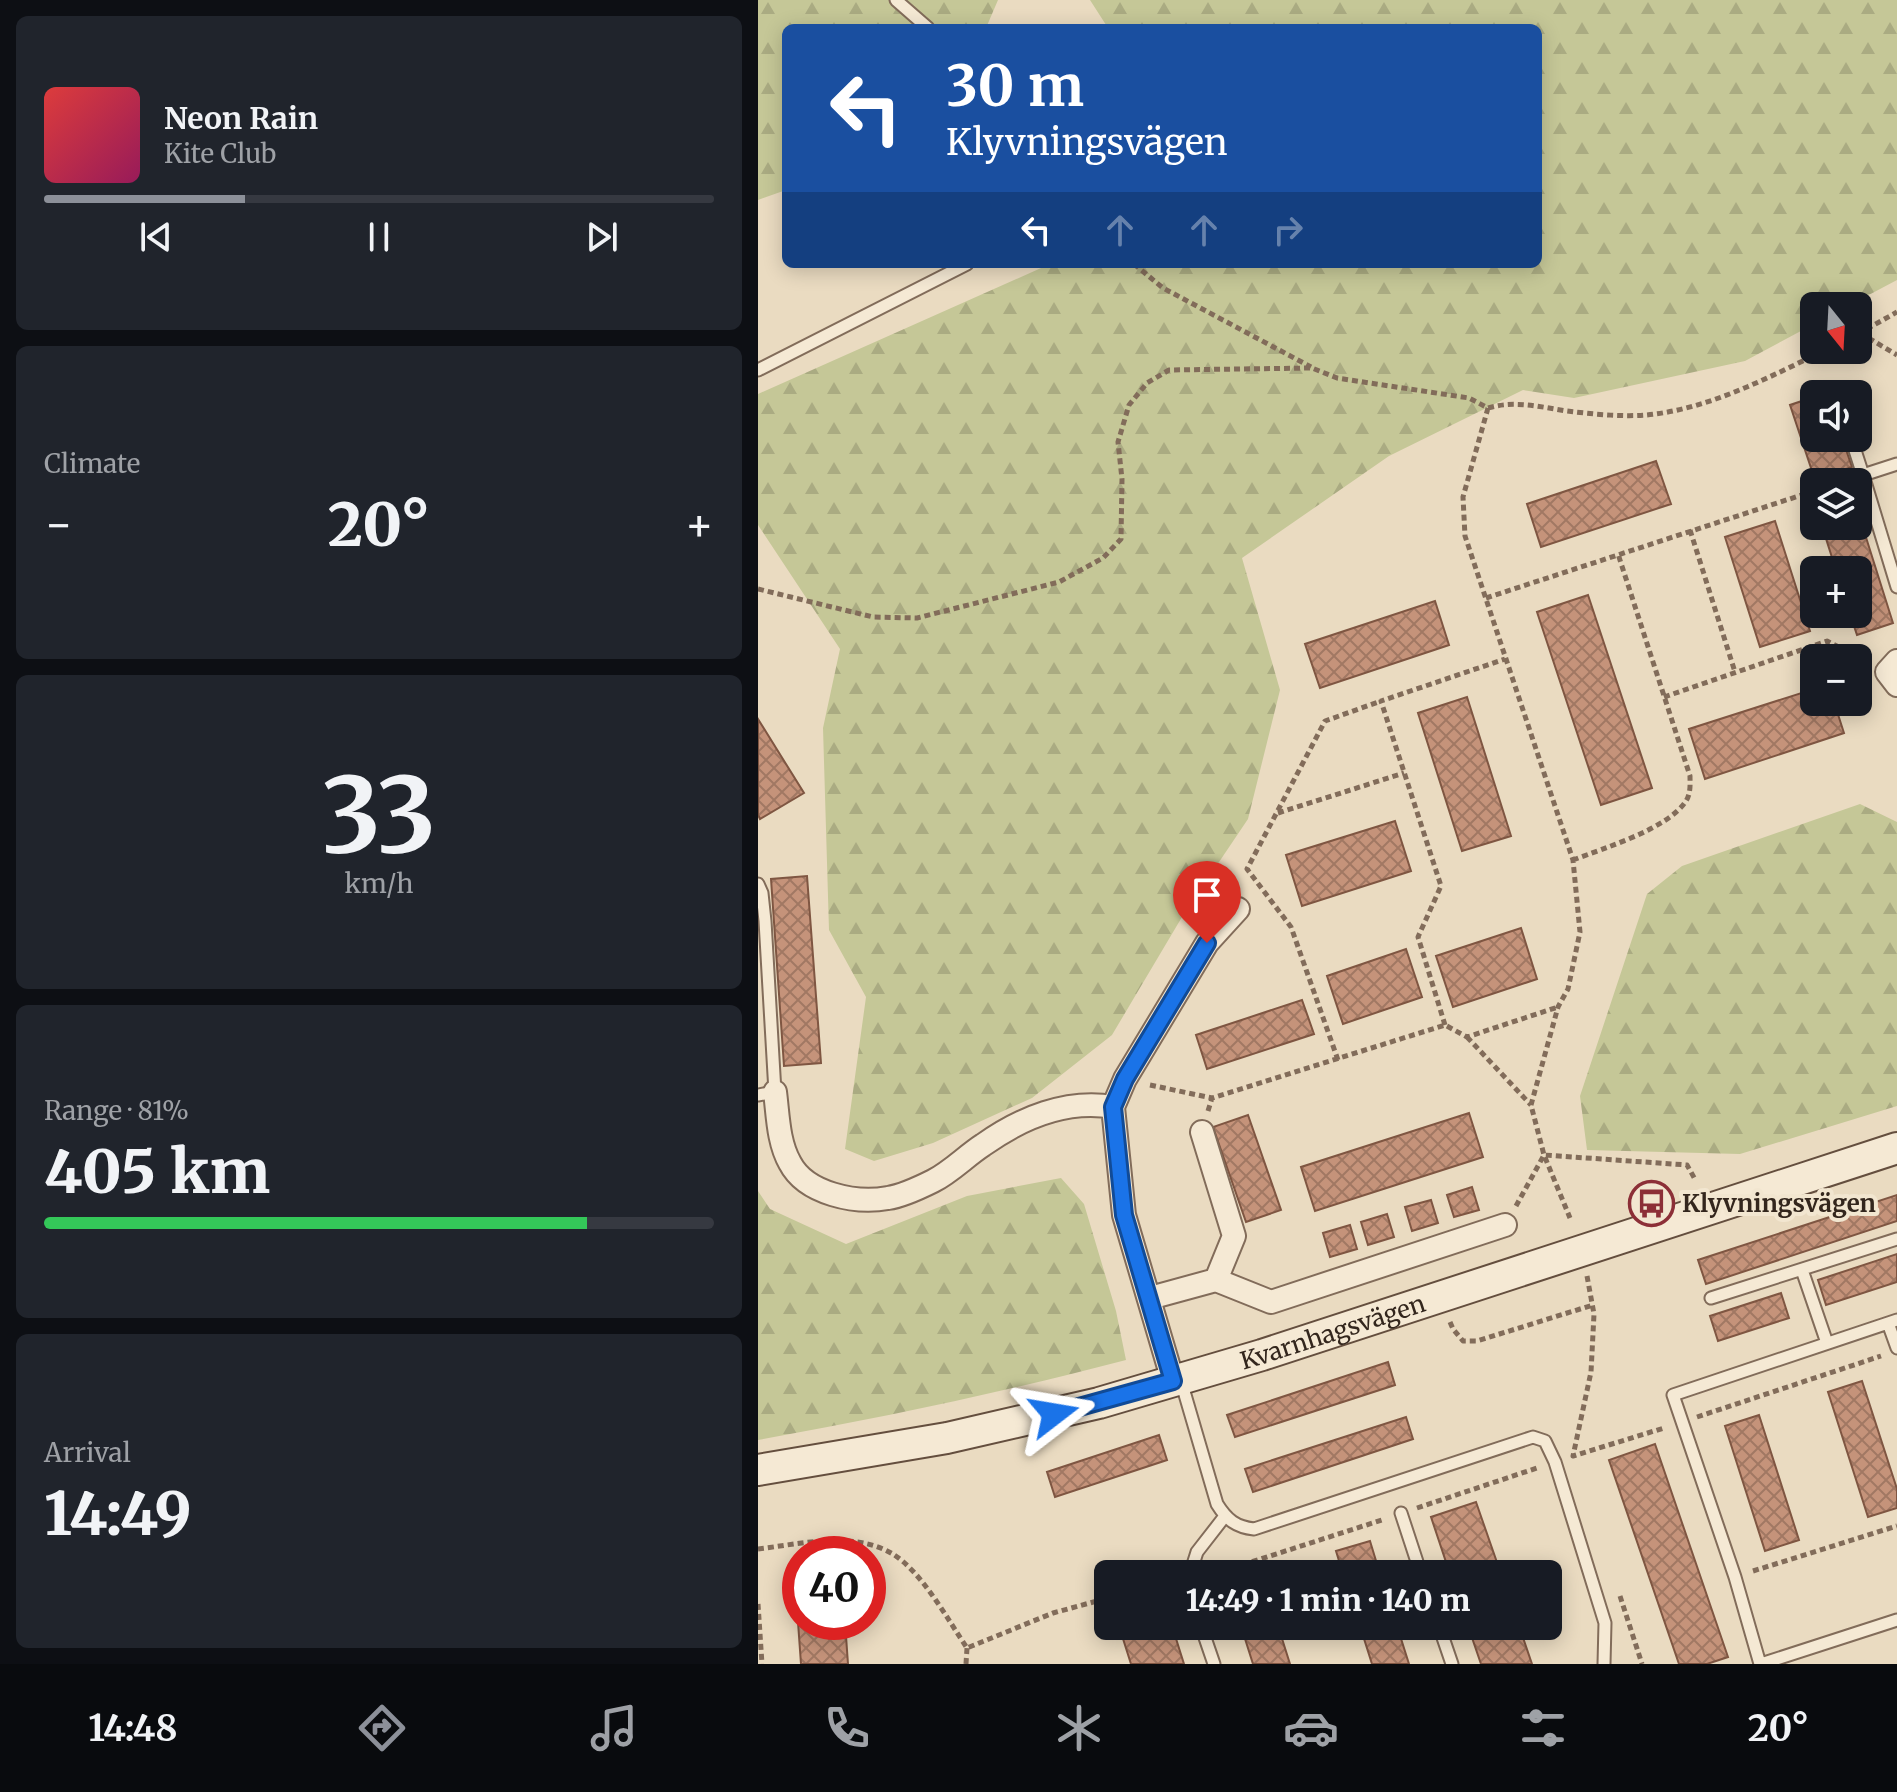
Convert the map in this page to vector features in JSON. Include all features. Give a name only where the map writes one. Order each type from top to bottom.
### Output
[{"type":"street","points":[[1176,1380],[1124,1215],[1113,1107],[1125,1079],[1207,943],[1238,909]]},
{"type":"street","points":[[766,1093],[790,1165],[812,1186],[851,1199],[888,1198],[934,1181],[986,1143],[1024,1122],[1061,1107],[1090,1103],[1113,1107]]},
{"type":"street","points":[[1202,1132],[1234,1236],[1216,1280]]},
{"type":"street","name":"Kvarnhagsvägen","points":[[758,1470],[1017,1423],[1176,1380],[1400,1311],[1897,1148]]},
{"type":"street","points":[[1150,1298],[1216,1280],[1271,1302],[1505,1225]]},
{"type":"lane","points":[[896,0],[923,24]]},
{"type":"lane","points":[[758,370],[959,268]]},
{"type":"lane","points":[[1872,472],[1897,464]]},
{"type":"lane","points":[[1872,505],[1897,587]]},
{"type":"lane","points":[[758,884],[765,921],[766,1093]]},
{"type":"lane","points":[[1711,1298],[1897,1239]]},
{"type":"lane","points":[[1802,1270],[1827,1343]]},
{"type":"lane","points":[[1897,1348],[1892,1321],[1673,1395],[1735,1577],[1760,1664],[1783,1660],[1897,1620]]},
{"type":"lane","points":[[1176,1380],[1217,1504],[1238,1527],[1254,1529],[1533,1437],[1545,1441],[1555,1462],[1605,1623],[1604,1664]]},
{"type":"lane","points":[[1401,1513],[1416,1560]]},
{"type":"lane","points":[[1194,1560],[1197,1552],[1225,1516]]},
{"type":"lane","points":[[1206,1640],[1214,1664]]},
{"type":"lane","points":[[1444,1640],[1452,1664]]},
{"type":"path","points":[[1139,268],[1163,288],[1312,368],[1337,378],[1469,398],[1488,408],[1506,403],[1582,413],[1646,415],[1727,395],[1800,361]]},
{"type":"path","points":[[1872,326],[1897,312]]},
{"type":"path","points":[[1872,341],[1897,355]]},
{"type":"path","points":[[758,589],[873,617],[917,618],[1059,582],[1103,558],[1121,539],[1122,479],[1118,442],[1129,405],[1147,383],[1169,370],[1312,368]]},
{"type":"path","points":[[1488,408],[1463,497],[1465,536],[1573,860],[1580,932],[1568,989],[1558,1007],[1531,1105]]},
{"type":"path","points":[[1486,598],[1800,495]]},
{"type":"path","points":[[1690,530],[1735,672]]},
{"type":"path","points":[[1573,860],[1649,829],[1670,817],[1686,801],[1690,789],[1690,776],[1618,554]]},
{"type":"path","points":[[1664,697],[1827,641],[1894,673]]},
{"type":"path","points":[[1338,1060],[1291,927],[1247,869],[1325,721],[1505,659]]},
{"type":"path","points":[[1381,701],[1441,886],[1418,937],[1445,1025],[1467,1037],[1531,1105],[1544,1155],[1570,1218]]},
{"type":"path","points":[[1277,813],[1404,773]]},
{"type":"path","points":[[1467,1037],[1558,1007]]},
{"type":"path","points":[[1125,1079],[1212,1098],[1445,1025]]},
{"type":"path","points":[[1202,1132],[1212,1098]]},
{"type":"path","points":[[1544,1155],[1687,1165],[1696,1181]]},
{"type":"path","points":[[1505,1225],[1544,1155]]},
{"type":"path","points":[[1447,1311],[1453,1329],[1463,1341],[1477,1341],[1593,1305]]},
{"type":"path","points":[[1735,1577],[1897,1526]]},
{"type":"path","points":[[758,1549],[832,1541],[863,1543],[891,1553],[910,1569],[967,1648],[966,1664]]},
{"type":"path","points":[[967,1648],[1053,1613],[1094,1602]]},
{"type":"path","points":[[758,1604],[762,1664]]},
{"type":"green space","points":[[758,0],[998,0],[988,24],[782,24],[782,191],[758,200]]},
{"type":"green space","points":[[1090,0],[1897,0],[1897,280],[1872,293],[1800,292],[1800,332],[1745,361],[1574,398],[1523,390],[1389,456],[1242,558],[1280,690],[1248,819],[1182,917],[1112,1035],[1032,1098],[933,1143],[874,1161],[845,1149],[866,997],[829,930],[823,728],[840,649],[758,525],[758,394],[1041,268],[1542,268],[1542,24],[1105,24]]},
{"type":"green space","points":[[1860,804],[1897,822],[1897,1106],[1740,1154],[1587,1150],[1580,1096],[1647,894],[1682,866]]},
{"type":"green space","points":[[1061,1178],[1084,1204],[1116,1311],[1126,1360],[943,1404],[758,1440],[758,1191],[770,1209],[846,1244],[967,1196]]},
{"type":"building","points":[[1800,402],[1800,435],[1790,405]]},
{"type":"building","points":[[1806,452],[1847,452],[1852,467],[1849,468],[1811,468]]},
{"type":"building","points":[[1656,461],[1671,504],[1541,547],[1527,504]]},
{"type":"building","points":[[1775,521],[1800,600],[1800,628],[1809,628],[1810,631],[1760,647],[1725,537]]},
{"type":"building","points":[[1826,540],[1867,540],[1872,556],[1832,556]]},
{"type":"building","points":[[1872,556],[1893,623],[1857,635],[1855,628],[1872,628]]},
{"type":"building","points":[[1588,595],[1652,788],[1601,805],[1537,612]]},
{"type":"building","points":[[1435,601],[1449,645],[1320,688],[1305,644]]},
{"type":"building","points":[[1800,693],[1800,716],[1839,716],[1844,733],[1705,779],[1689,729]]},
{"type":"building","points":[[1467,697],[1511,836],[1462,851],[1418,713]]},
{"type":"building","points":[[758,719],[804,793],[760,819],[758,815]]},
{"type":"building","points":[[1395,821],[1411,871],[1302,906],[1286,855]]},
{"type":"building","points":[[807,876],[821,1063],[784,1066],[771,879]]},
{"type":"building","points":[[1521,928],[1537,979],[1453,1007],[1436,956]]},
{"type":"building","points":[[1406,949],[1422,997],[1343,1024],[1327,976]]},
{"type":"building","points":[[1302,1000],[1314,1034],[1207,1069],[1196,1035]]},
{"type":"building","points":[[1469,1113],[1483,1157],[1315,1211],[1301,1167]]},
{"type":"building","points":[[1248,1115],[1281,1210],[1246,1222],[1213,1127]]},
{"type":"building","points":[[1472,1187],[1479,1210],[1454,1217],[1447,1195]]},
{"type":"building","points":[[1897,1195],[1897,1221],[1706,1284],[1698,1260]]},
{"type":"building","points":[[1431,1200],[1438,1223],[1412,1231],[1405,1207]]},
{"type":"building","points":[[1387,1214],[1394,1237],[1368,1245],[1361,1222]]},
{"type":"building","points":[[1350,1225],[1357,1249],[1330,1257],[1323,1233]]},
{"type":"building","points":[[1897,1254],[1897,1282],[1826,1305],[1818,1280]]},
{"type":"building","points":[[1781,1293],[1789,1318],[1718,1341],[1710,1316]]},
{"type":"building","points":[[1388,1362],[1395,1385],[1235,1437],[1227,1415]]},
{"type":"building","points":[[1862,1381],[1897,1489],[1897,1508],[1868,1517],[1828,1392]]},
{"type":"building","points":[[1759,1415],[1799,1540],[1765,1551],[1725,1426]]},
{"type":"building","points":[[1406,1417],[1413,1439],[1253,1492],[1245,1469]]},
{"type":"building","points":[[1159,1435],[1167,1460],[1055,1497],[1047,1472]]},
{"type":"building","points":[[1655,1444],[1728,1657],[1707,1664],[1679,1664],[1609,1460]]},
{"type":"building","points":[[1476,1502],[1496,1560],[1445,1560],[1431,1517]]},
{"type":"building","points":[[1370,1541],[1376,1560],[1339,1560],[1336,1551]]},
{"type":"building","points":[[799,1640],[846,1640],[848,1664],[801,1664]]},
{"type":"building","points":[[1123,1640],[1176,1640],[1184,1664],[1131,1664]]},
{"type":"building","points":[[1245,1640],[1282,1640],[1290,1664],[1253,1664]]},
{"type":"building","points":[[1364,1640],[1401,1640],[1409,1664],[1372,1664]]},
{"type":"building","points":[[1473,1640],[1524,1640],[1532,1664],[1481,1664]]},
{"type":"place","name":"Klyvningsvägen","points":[[1651,1203]]},
{"type":"route","points":[[1054,1414],[1173,1381],[1124,1215],[1113,1107],[1125,1079],[1207,943]]}]
